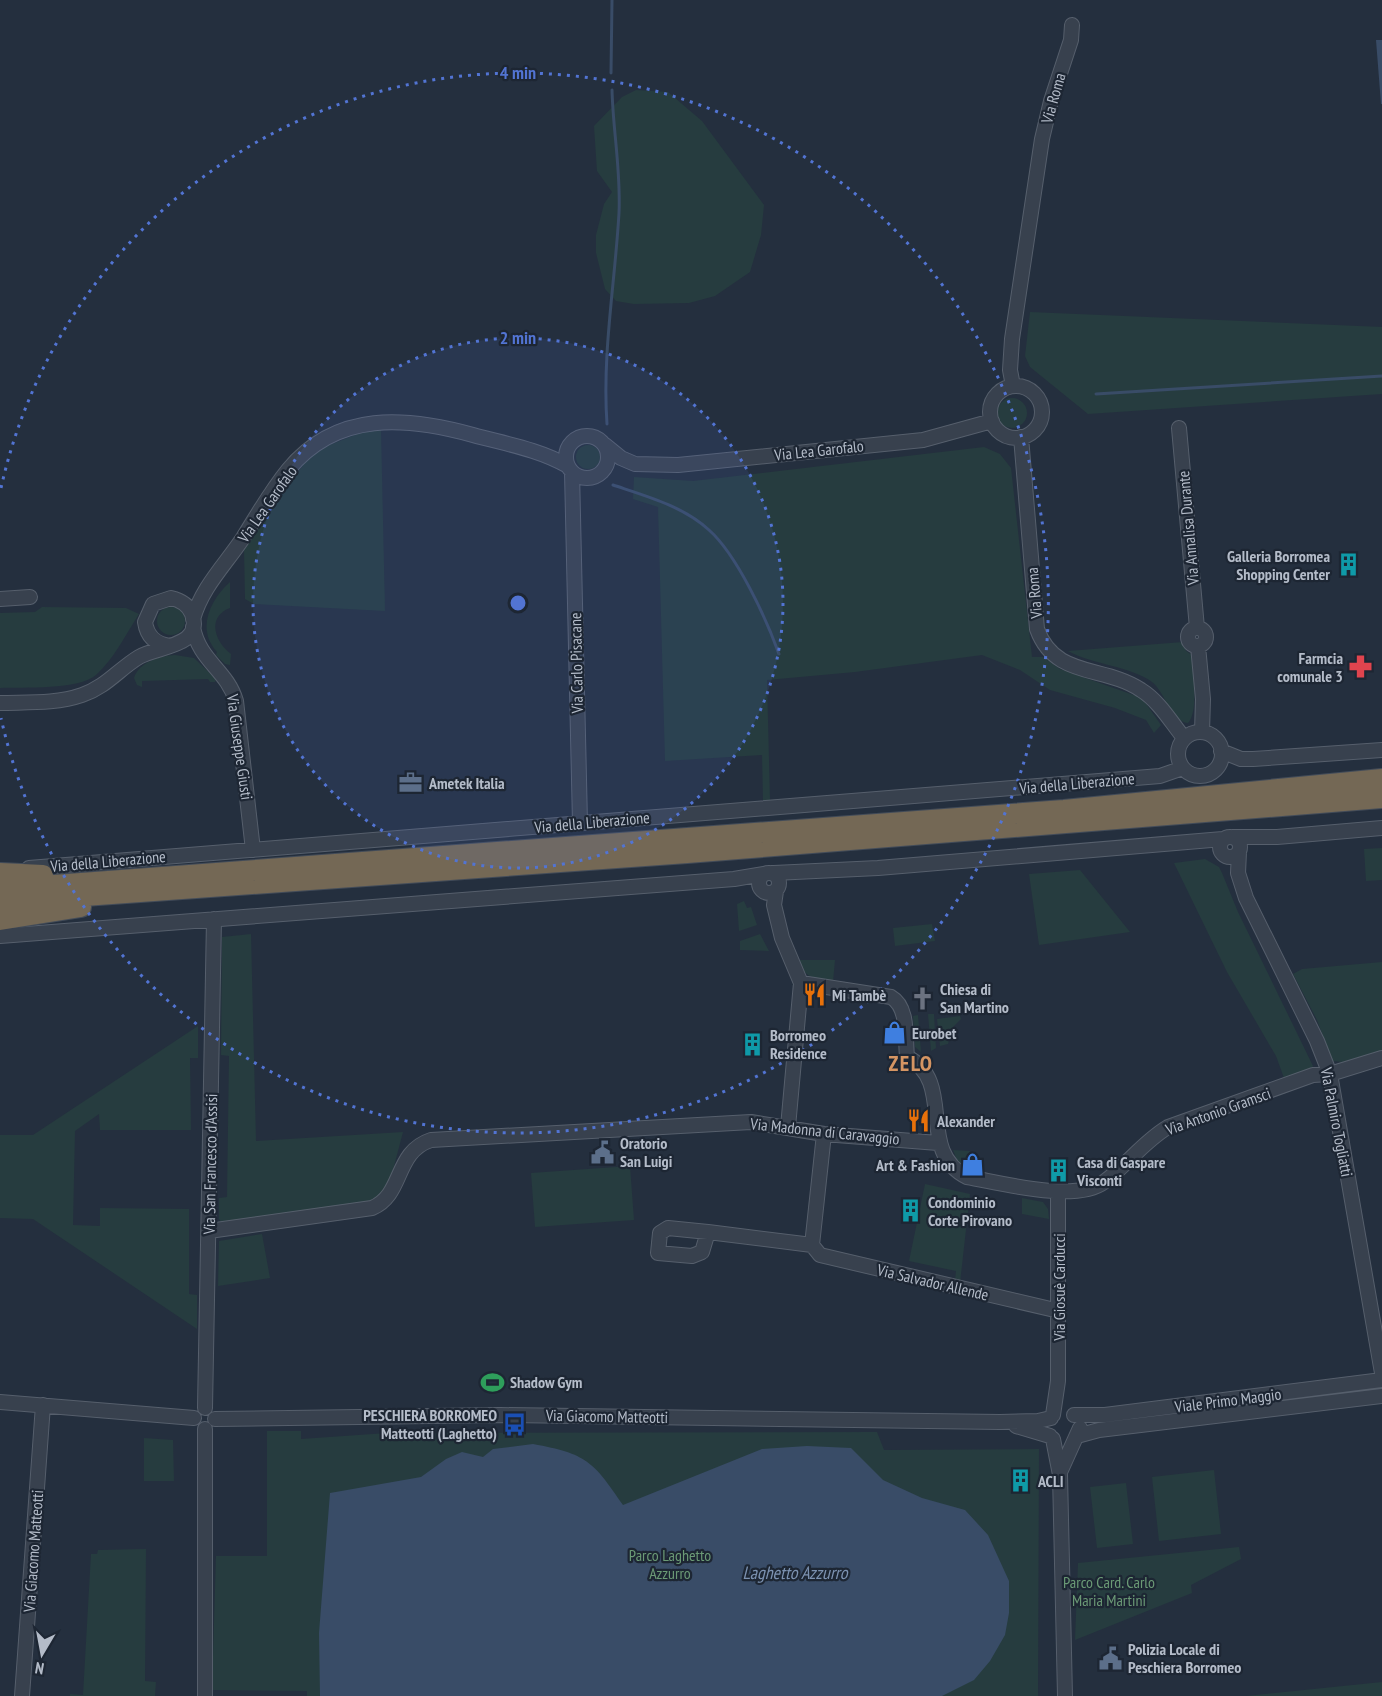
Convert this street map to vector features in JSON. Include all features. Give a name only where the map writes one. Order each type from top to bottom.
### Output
[{"type":"highway","points":[[0,889],[1052,811],[1382,779]]},
{"type":"highway","points":[[0,902],[136,894],[1382,798]]},
{"type":"highway","points":[[1336,802],[1382,804]]},
{"type":"highway","points":[[0,872],[64,875],[202,868],[279,869]]},
{"type":"highway","points":[[0,920],[56,913],[136,894]]},
{"type":"street","name":"Via Roma","points":[[1013,386],[1010,370],[1012,339],[1042,139],[1051,101],[1071,40],[1072,25]]},
{"type":"street","points":[[1013,386],[1029,389],[1040,401],[1042,408],[1039,424],[1028,435],[1020,437],[1004,434],[992,421],[991,406],[994,399],[999,392],[1013,386]]},
{"type":"street","name":"Via Lea Garofalo","points":[[193,623],[200,598],[289,468],[318,444],[353,427],[389,421],[426,423],[540,451],[585,478],[644,465],[678,465],[908,442],[956,433],[992,421]]},
{"type":"street","name":"Via Annalisa Durante","points":[[1179,428],[1197,628],[1190,632],[1189,639],[1198,646],[1203,699],[1202,732]]},
{"type":"street","name":"Via Lea Garofalo","points":[[540,451],[589,435],[621,458],[644,465]]},
{"type":"street","name":"Via Roma","points":[[1020,437],[1037,629],[1041,639],[1048,651],[1063,662],[1142,690],[1184,738]]},
{"type":"street","points":[[570,469],[566,454],[571,442]]},
{"type":"street","points":[[573,504],[582,485],[596,475],[609,456],[605,445]]},
{"type":"street","name":"Via Carlo Pisacane","points":[[570,469],[573,504],[580,823]]},
{"type":"street","points":[[132,661],[142,642],[145,622],[153,604],[194,591],[212,581]]},
{"type":"street","points":[[0,599],[30,597]]},
{"type":"street","points":[[0,703],[72,699],[103,685],[145,653],[173,646],[187,638],[193,623],[186,604],[171,598]]},
{"type":"street","points":[[145,622],[150,636],[162,645],[173,646]]},
{"type":"street","name":"Via Giuseppe Giusti","points":[[193,623],[203,655],[231,683],[238,708],[253,850]]},
{"type":"street","name":"Via Giuseppe Giusti","points":[[173,646],[203,655]]},
{"type":"street","points":[[1183,768],[1178,754],[1184,738],[1202,732],[1215,738],[1221,751],[1241,759],[1382,750]]},
{"type":"street","name":"Via della Liberazione","points":[[0,872],[1160,776],[1183,768],[1196,775],[1210,773],[1220,763],[1221,751]]},
{"type":"street","points":[[0,936],[734,879],[771,887],[786,878],[799,874],[1182,844],[1228,838],[1277,837],[1382,828]]},
{"type":"street","points":[[1182,844],[1232,853],[1257,841],[1277,837]]},
{"type":"street","points":[[1228,838],[1239,840],[1232,853]]},
{"type":"street","name":"Via Palmiro Togliatti","points":[[1232,853],[1241,887],[1269,948],[1317,1041],[1330,1074],[1382,1373]]},
{"type":"street","points":[[771,887],[782,938],[801,983],[788,1127]]},
{"type":"street","name":"Via San Francesco d'Assisi","points":[[205,1408],[214,920]]},
{"type":"street","name":"Via Antonio Gramsci","points":[[801,983],[891,997],[897,1000],[902,1008],[907,1057],[926,1070],[932,1085],[938,1143],[952,1167],[967,1177],[1058,1193],[1097,1186],[1148,1140],[1168,1127],[1313,1075],[1330,1074],[1382,1058]]},
{"type":"street","name":"Via Madonna di Caravaggio","points":[[209,1231],[372,1208],[386,1200],[411,1150],[431,1140],[751,1122],[824,1134],[938,1143]]},
{"type":"street","points":[[708,1232],[812,1245],[824,1134]]},
{"type":"street","name":"Via Giosuè Carducci","points":[[1058,1193],[1058,1381],[1052,1417],[1047,1426],[1052,1437],[1060,1475],[1065,1696]]},
{"type":"street","name":"Via Salvador Allende","points":[[812,1245],[820,1255],[1059,1311]]},
{"type":"street","name":"Viale Primo Maggio","points":[[1072,1414],[1105,1415],[1382,1380]]},
{"type":"street","name":"Via Giosuè Carducci","points":[[1058,1381],[1079,1425],[1060,1475]]},
{"type":"street","name":"Viale Primo Maggio","points":[[1075,1438],[1099,1430],[1382,1396]]},
{"type":"street","points":[[0,1402],[194,1418]]},
{"type":"street","name":"Via Giacomo Matteotti","points":[[22,1696],[42,1405]]},
{"type":"street","points":[[205,1696],[210,1424],[213,1411],[205,1408],[198,1410],[194,1418],[197,1425],[210,1424]]},
{"type":"street","points":[[1052,1417],[1060,1412],[1072,1414]]},
{"type":"street","name":"Via Giacomo Matteotti","points":[[210,1424],[500,1415],[1000,1422],[1038,1421],[1052,1417]]},
{"type":"street","name":"Via Giacomo Matteotti","points":[[1000,1422],[1052,1437]]},
{"type":"street","points":[[1052,1437],[1063,1443],[1075,1438]]},
{"type":"green space","points":[[636,90],[668,92],[702,121],[764,205],[761,235],[750,272],[715,296],[689,303],[634,304],[616,301],[605,289],[596,253],[596,235],[604,204],[612,192],[597,171],[594,126],[622,97]]},
{"type":"green space","points":[[1030,312],[1382,327],[1382,394],[1088,414],[1030,367],[1025,356]]},
{"type":"green space","points":[[1012,398],[1022,403],[1027,413],[1022,423],[1012,428],[1002,423],[997,413],[1002,403]]},
{"type":"green space","points":[[381,429],[385,611],[254,604],[245,599],[244,550],[312,452],[365,431]]},
{"type":"green space","points":[[588,445],[593,446],[599,452],[599,462],[593,468],[588,469],[583,468],[577,462],[576,457],[577,452],[583,446]]},
{"type":"green space","points":[[984,447],[1000,454],[1011,468],[1032,657],[1043,657],[1060,669],[1142,698],[1161,725],[1154,733],[1146,720],[1115,708],[1050,690],[1020,670],[982,655],[855,672],[767,680],[770,800],[763,801],[762,755],[665,761],[658,507],[633,499],[634,477],[693,481]]},
{"type":"green space","points":[[230,582],[230,608],[218,617],[216,630],[217,637],[231,654],[230,665],[225,664],[216,655],[217,652],[207,634],[207,624],[212,606]]},
{"type":"green space","points":[[42,607],[126,608],[139,614],[108,662],[88,680],[50,687],[0,688],[0,613],[35,612]]},
{"type":"green space","points":[[171,607],[181,611],[185,621],[181,631],[171,635],[161,631],[157,621],[161,611]]},
{"type":"green space","points":[[1183,642],[1186,651],[1192,655],[1194,681],[1193,710],[1188,723],[1177,718],[1157,687],[1144,677],[1068,651]]},
{"type":"green space","points":[[175,655],[194,658],[216,679],[215,682],[210,682],[208,679],[142,681],[142,687],[137,685],[134,678],[145,664],[157,658]]},
{"type":"green space","points":[[1382,848],[1382,880],[1366,881],[1364,849]]},
{"type":"green space","points":[[1205,859],[1219,867],[1238,912],[1313,1066],[1311,1069],[1284,1078],[1276,1056],[1227,972],[1174,863]]},
{"type":"green space","points":[[1080,870],[1130,932],[1039,945],[1029,874]]},
{"type":"green space","points":[[744,901],[747,908],[751,907],[757,925],[739,931],[737,904]]},
{"type":"green space","points":[[932,924],[935,941],[895,946],[893,928]]},
{"type":"green space","points":[[251,934],[256,1141],[403,1132],[388,1189],[376,1202],[222,1223],[219,1219],[219,1198],[227,1197],[229,1056],[221,1055],[222,937]]},
{"type":"green space","points":[[760,934],[769,951],[740,950],[740,941]]},
{"type":"green space","points":[[797,960],[835,960],[833,982],[811,977]]},
{"type":"green space","points":[[1382,962],[1382,1050],[1343,1062],[1332,1061],[1317,1020],[1293,974],[1302,969]]},
{"type":"green space","points":[[928,1014],[934,1014],[936,1048],[931,1051]]},
{"type":"green space","points":[[918,1015],[921,1052],[915,1047],[913,1016]]},
{"type":"green space","points":[[960,1016],[961,1019],[953,1027],[948,1044],[940,1046],[937,1019]]},
{"type":"green space","points":[[198,1026],[198,1058],[190,1058],[191,1130],[100,1130],[99,1114],[75,1131],[73,1225],[100,1226],[100,1208],[189,1209],[189,1294],[197,1295],[197,1329],[33,1219],[0,1218],[0,1135],[33,1135]]},
{"type":"green space","points":[[953,1150],[970,1151],[967,1168],[957,1160]]},
{"type":"green space","points":[[630,1166],[634,1220],[535,1227],[531,1173]]},
{"type":"green space","points":[[925,1184],[970,1194],[960,1283],[955,1281],[956,1271],[909,1261]]},
{"type":"green space","points":[[1022,1198],[1043,1202],[1048,1209],[1049,1219],[1022,1214]]},
{"type":"green space","points":[[262,1234],[270,1278],[218,1286],[219,1241]]},
{"type":"green space","name":"Laghetto Azzurro","points":[[267,1431],[301,1431],[301,1439],[387,1433],[877,1432],[884,1450],[1039,1449],[1038,1696],[307,1696],[307,1691],[212,1690],[216,1556],[267,1556]]},
{"type":"green space","points":[[144,1438],[173,1440],[174,1481],[144,1481]]},
{"type":"green space","points":[[1214,1470],[1221,1534],[1159,1541],[1152,1477]]},
{"type":"green space","points":[[1126,1483],[1133,1544],[1097,1548],[1090,1487]]},
{"type":"green space","name":"Parco Card. Carlo Maria Martini","points":[[1239,1547],[1241,1559],[1191,1585],[1192,1593],[1075,1640],[1078,1563]]},
{"type":"green space","points":[[146,1549],[145,1681],[156,1682],[155,1696],[70,1696],[70,1694],[83,1695],[91,1554],[97,1554],[98,1550]]},
{"type":"green space","points":[[1382,1682],[1382,1696],[1246,1696]]},
{"type":"water","points":[[1376,40],[1382,40],[1382,104],[1381,104]]},
{"type":"water","name":"Laghetto Azzurro","points":[[533,1444],[566,1452],[587,1462],[604,1478],[623,1505],[762,1449],[807,1446],[851,1448],[883,1480],[922,1498],[965,1510],[988,1535],[1009,1581],[1009,1613],[1005,1635],[990,1661],[974,1680],[942,1696],[320,1696],[319,1633],[330,1493],[421,1477],[446,1459],[462,1452],[483,1457],[493,1449]]},
{"type":"waterway","points":[[611,73],[612,0]]},
{"type":"waterway","points":[[607,424],[606,371],[619,213],[612,90]]},
{"type":"waterway","points":[[1096,394],[1382,376]]},
{"type":"waterway","points":[[613,485],[688,514],[720,541],[759,606],[779,654]]},
{"type":"place","name":"Galleria Borromea Shopping Center","points":[[1348,565]]},
{"type":"place","name":"Farmcia comunale 3","points":[[1361,667]]},
{"type":"place","name":"Ametek Italia","points":[[411,783]]},
{"type":"place","name":"Mi Tambè","points":[[814,995]]},
{"type":"place","name":"Chiesa di San Martino","points":[[922,998]]},
{"type":"place","name":"Eurobet","points":[[894,1033]]},
{"type":"place","name":"Borromeo Residence","points":[[752,1044]]},
{"type":"place","name":"Alexander","points":[[919,1121]]},
{"type":"place","name":"Oratorio San Luigi","points":[[602,1152]]},
{"type":"place","name":"Art & Fashion","points":[[973,1165]]},
{"type":"place","name":"Casa di Gaspare Visconti","points":[[1059,1171]]},
{"type":"place","name":"Condominio Corte Pirovano","points":[[910,1211]]},
{"type":"place","name":"Shadow Gym","points":[[492,1382]]},
{"type":"place","name":"PESCHIERA BORROMEO Matteotti (Laghetto)","points":[[515,1424]]},
{"type":"place","name":"ACLI","points":[[1020,1481]]},
{"type":"place","name":"Polizia Locale di Peschiera Borromeo","points":[[1110,1658]]},
{"type":"district","name":"ZELO","points":[[911,1063]]},
{"type":"park label","name":"Parco Laghetto Azzurro","points":[[670,1564]]}]
